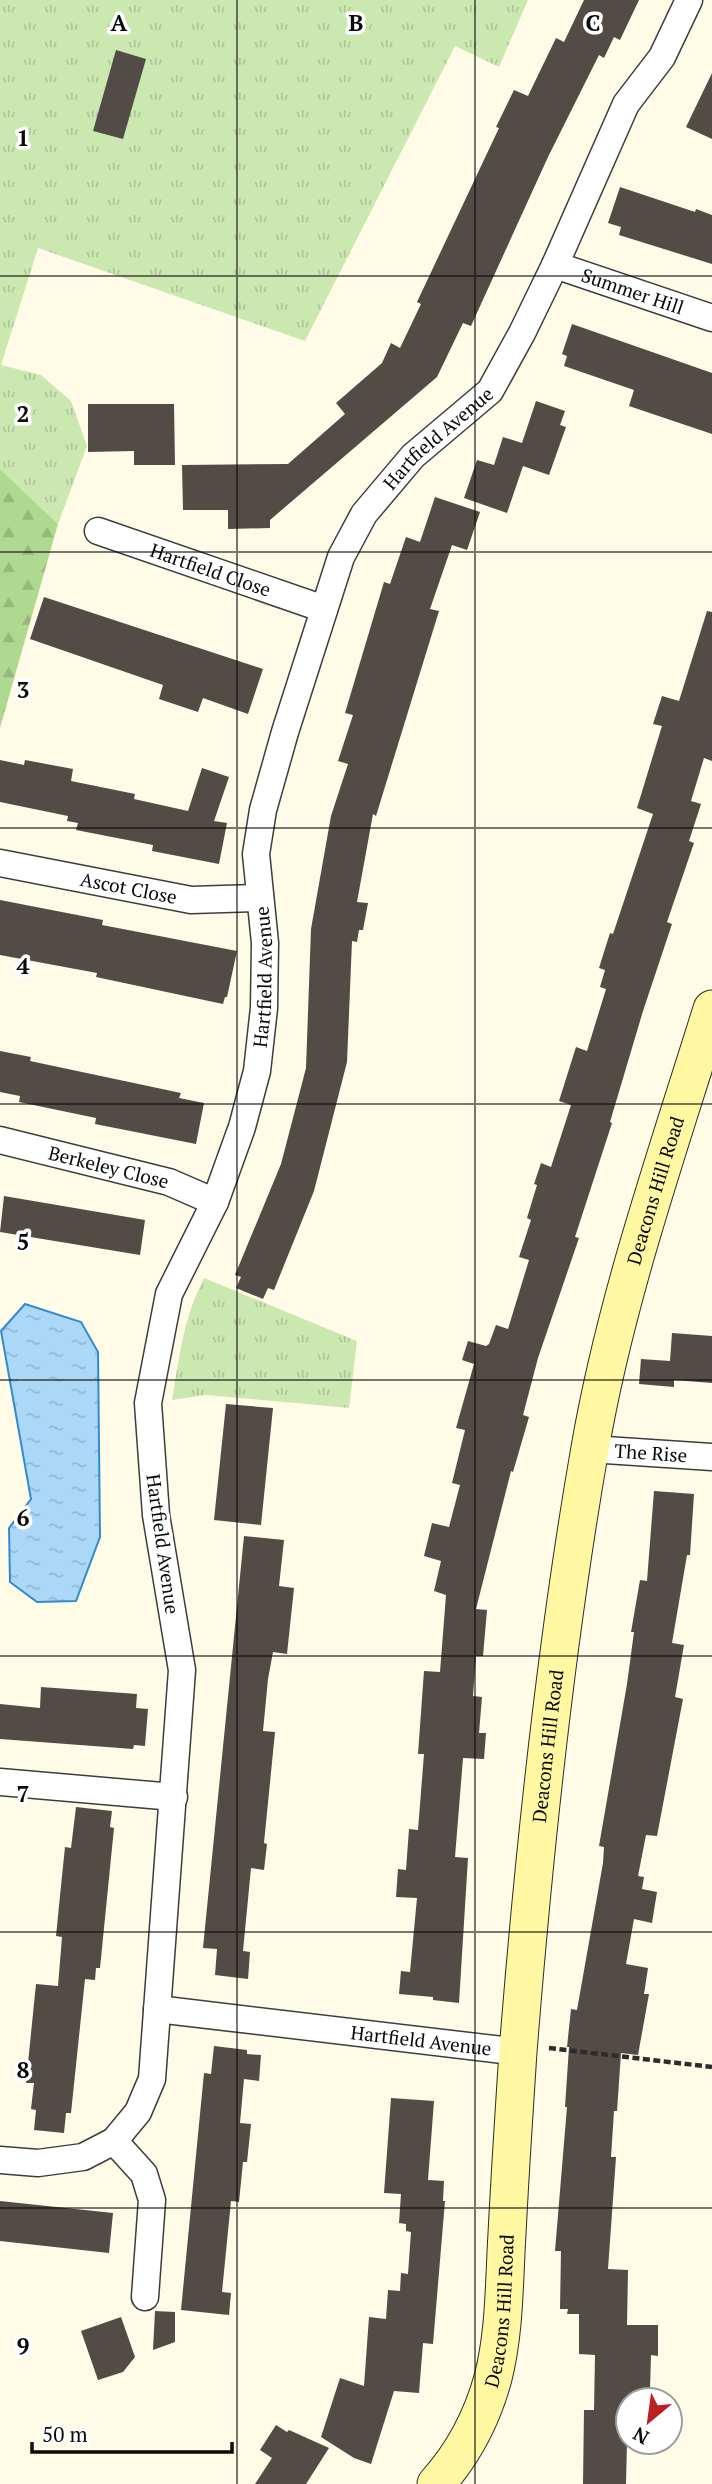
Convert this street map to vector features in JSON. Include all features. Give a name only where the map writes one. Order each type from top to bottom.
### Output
[{"type":"street","name":"Hartfield Avenue","points":[[114,2141],[138,2112],[152,2079],[182,1670],[156,1515],[148,1402],[169,1294],[215,1202],[242,1127],[257,1071],[264,1007],[265,956],[257,855],[263,810],[341,556],[364,514],[413,456],[490,391],[555,265],[626,104],[662,57],[689,0]]},
{"type":"street","name":"Summer Hill","points":[[555,265],[712,318]]},
{"type":"street","name":"Hartfield Close","points":[[98,531],[324,609]]},
{"type":"street","name":"Ascot Close","points":[[0,863],[191,900],[260,898]]},
{"type":"street","name":"Deacons Hill Road","points":[[436,2484],[468,2442],[485,2406],[494,2374],[503,2316],[533,2050],[530,1902],[559,1648],[590,1449],[608,1354],[630,1272],[712,1009]]},
{"type":"street","name":"Berkeley Close","points":[[0,1140],[169,1182],[215,1202]]},
{"type":"street","name":"The Rise","points":[[590,1449],[712,1457]]},
{"type":"street","points":[[0,1782],[174,1797]]},
{"type":"street","name":"Hartfield Avenue","points":[[157,2010],[533,2050]]},
{"type":"street","points":[[0,2160],[38,2163],[83,2157],[114,2141],[144,2174],[152,2200],[145,2297]]},
{"type":"path","points":[[533,2050],[712,2067]]},
{"type":"green space","points":[[0,0],[528,0],[499,67],[455,46],[305,341],[38,248],[1,365],[41,375],[71,401],[87,446],[58,524],[0,469]]},
{"type":"green space","points":[[0,469],[58,524],[0,728]]},
{"type":"green space","points":[[204,1278],[357,1341],[349,1408],[206,1395],[172,1400],[187,1323]]},
{"type":"water","points":[[25,1304],[81,1322],[98,1352],[100,1537],[76,1601],[37,1602],[10,1582],[9,1528],[31,1499],[1,1331]]},
{"type":"building","points":[[584,0],[639,0],[620,40],[614,37],[604,58],[599,55],[548,157],[471,326],[463,323],[437,377],[270,520],[270,528],[228,529],[228,510],[183,510],[182,465],[288,464],[345,414],[336,403],[382,363],[391,343],[400,348],[421,304],[417,302],[499,128],[496,127],[514,90],[528,96],[556,38],[564,42]]},
{"type":"building","points":[[116,50],[146,59],[123,139],[93,131]]},
{"type":"building","points":[[712,73],[712,139],[686,127]]},
{"type":"building","points":[[620,187],[712,215],[712,264],[619,235],[621,227],[608,223]]},
{"type":"building","points":[[572,324],[712,373],[712,434],[629,406],[634,390],[564,366],[567,356],[562,354]]},
{"type":"building","points":[[536,401],[565,411],[560,425],[566,427],[549,475],[523,466],[507,513],[464,498],[477,460],[494,465],[503,437],[522,443]]},
{"type":"building","points":[[88,404],[174,404],[175,465],[134,465],[134,451],[88,452]]},
{"type":"building","points":[[435,497],[480,512],[467,550],[452,545],[430,609],[439,611],[376,816],[373,814],[357,902],[368,903],[363,930],[359,930],[357,942],[352,941],[347,1062],[314,1191],[274,1290],[268,1288],[263,1299],[236,1288],[241,1277],[235,1275],[281,1164],[306,1068],[311,929],[331,816],[348,764],[338,761],[353,715],[345,713],[384,582],[390,584],[406,537],[420,542]]},
{"type":"building","points":[[44,597],[263,669],[248,714],[203,698],[198,712],[159,699],[163,685],[30,639]]},
{"type":"building","points":[[707,611],[712,612],[712,761],[704,758],[691,801],[701,804],[689,841],[694,843],[667,922],[672,924],[575,1237],[579,1238],[538,1358],[523,1415],[529,1417],[513,1472],[511,1471],[476,1609],[487,1610],[483,1656],[476,1656],[473,1696],[482,1697],[479,1733],[486,1733],[484,1759],[463,1758],[455,1857],[468,1858],[459,2003],[399,1994],[401,1971],[410,1972],[417,1898],[396,1897],[398,1869],[406,1870],[409,1829],[418,1830],[424,1754],[418,1754],[424,1671],[440,1672],[446,1595],[434,1591],[441,1561],[424,1556],[432,1523],[449,1527],[460,1485],[452,1483],[465,1430],[456,1428],[474,1364],[462,1360],[468,1341],[486,1346],[496,1325],[508,1329],[529,1260],[519,1257],[531,1220],[527,1218],[537,1185],[534,1184],[541,1163],[551,1167],[571,1105],[559,1101],[576,1047],[587,1051],[606,989],[600,987],[605,970],[599,968],[653,814],[637,808],[662,726],[653,724],[662,696],[679,701]]},
{"type":"building","points":[[0,760],[24,765],[25,760],[73,769],[71,781],[135,794],[134,799],[188,811],[202,768],[229,777],[214,821],[227,823],[219,864],[152,851],[153,845],[76,830],[78,823],[67,821],[68,816],[0,802]]},
{"type":"building","points":[[0,900],[103,920],[102,925],[237,951],[227,997],[223,1004],[96,977],[97,973],[0,955]]},
{"type":"building","points":[[0,1051],[31,1057],[30,1061],[181,1093],[179,1098],[204,1103],[196,1144],[95,1124],[96,1118],[19,1102],[20,1096],[0,1092]]},
{"type":"building","points":[[4,1196],[145,1220],[140,1255],[0,1232]]},
{"type":"building","points":[[672,1333],[712,1336],[712,1383],[674,1380],[674,1387],[639,1384],[641,1359],[670,1361]]},
{"type":"building","points":[[226,1404],[273,1408],[261,1525],[214,1520]]},
{"type":"building","points":[[654,1491],[694,1494],[690,1555],[687,1555],[672,1643],[684,1645],[675,1697],[683,1699],[657,1836],[646,1835],[638,1876],[644,1877],[642,1889],[657,1892],[652,1923],[634,1919],[626,1964],[648,1968],[644,1994],[649,1994],[638,2055],[621,2053],[611,2157],[616,2157],[608,2269],[628,2270],[627,2325],[658,2325],[658,2356],[651,2355],[650,2386],[614,2386],[614,2456],[627,2456],[626,2484],[583,2484],[584,2410],[594,2410],[595,2355],[579,2354],[579,2314],[567,2314],[568,2309],[560,2309],[561,2251],[555,2251],[567,2107],[567,2047],[571,2009],[577,2010],[603,1863],[604,1847],[599,1846],[627,1684],[634,1632],[631,1632],[640,1580],[647,1581]]},
{"type":"building","points":[[244,1536],[284,1540],[279,1586],[294,1588],[287,1654],[273,1652],[268,1679],[263,1731],[275,1732],[264,1843],[267,1844],[264,1870],[251,1868],[243,1951],[250,1952],[248,1979],[215,1975],[217,1949],[203,1948]]},
{"type":"building","points":[[41,1687],[137,1694],[136,1708],[148,1709],[145,1746],[134,1745],[133,1749],[0,1739],[0,1704],[40,1708]]},
{"type":"building","points":[[76,1807],[112,1811],[110,1827],[114,1828],[100,1968],[96,1968],[95,1980],[85,1979],[71,2113],[66,2113],[64,2133],[34,2130],[36,2110],[31,2109],[34,2083],[26,2083],[36,1984],[58,1986],[62,1937],[56,1936],[61,1886],[65,1847],[71,1848]]},
{"type":"building","points":[[214,2046],[247,2050],[247,2054],[261,2055],[259,2081],[244,2079],[240,2123],[251,2124],[247,2162],[243,2162],[239,2202],[231,2201],[222,2292],[231,2293],[229,2315],[181,2310],[204,2073],[211,2074]]},
{"type":"building","points":[[391,2098],[434,2101],[428,2180],[444,2181],[445,2201],[433,2344],[423,2343],[419,2393],[394,2391],[371,2464],[354,2458],[321,2437],[340,2378],[364,2386],[369,2317],[386,2319],[388,2290],[400,2291],[401,2273],[408,2274],[411,2232],[406,2231],[406,2224],[399,2223],[401,2194],[384,2193]]},
{"type":"building","points":[[0,2201],[113,2213],[109,2253],[0,2241]]},
{"type":"building","points":[[155,2311],[175,2312],[175,2342],[153,2350]]},
{"type":"building","points":[[121,2317],[135,2357],[123,2372],[98,2380],[81,2331]]},
{"type":"building","points":[[276,2425],[329,2448],[306,2484],[255,2484],[272,2458],[260,2450]]}]
